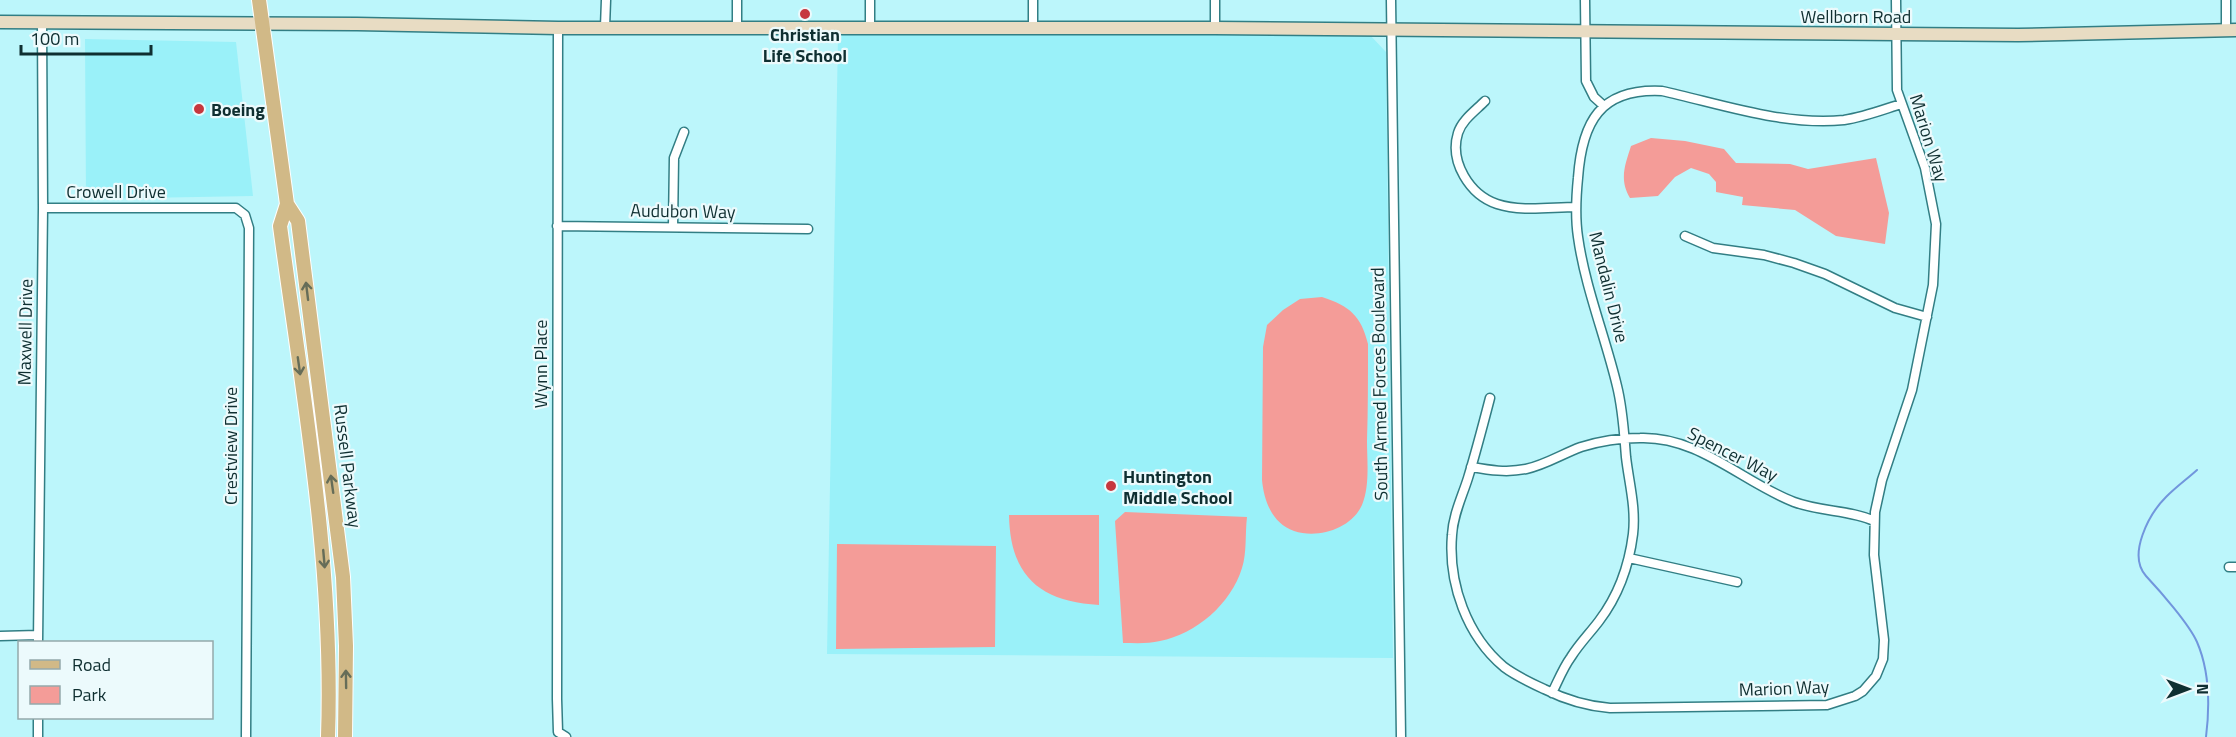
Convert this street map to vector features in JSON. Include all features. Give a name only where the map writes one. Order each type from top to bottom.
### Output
[{"type":"main road","name":"Russell Parkway","points":[[259,0],[286,204],[280,226],[325,573],[329,670],[328,737]]},
{"type":"main road","name":"Russell Parkway","points":[[286,204],[298,221],[339,536],[345,606],[345,737]]},
{"type":"street","points":[[606,0],[606,27]]},
{"type":"street","points":[[736,28],[737,0]]},
{"type":"street","points":[[870,0],[870,28]]},
{"type":"street","points":[[1033,0],[1033,28]]},
{"type":"street","points":[[1215,0],[1215,28]]},
{"type":"street","name":"South Armed Forces Boulevard","points":[[1391,0],[1401,737]]},
{"type":"street","points":[[1586,0],[1586,81],[1594,97],[1604,106]]},
{"type":"street","name":"Marion Way","points":[[1490,398],[1455,515],[1452,534],[1452,563],[1464,612],[1478,638],[1505,668],[1576,703],[1610,708],[1817,705],[1837,703],[1855,696],[1870,684],[1883,659],[1884,650],[1875,566],[1874,521],[1882,480],[1912,390],[1928,317],[1933,285],[1936,224],[1924,168],[1897,90],[1896,0]]},
{"type":"street","points":[[2226,0],[2231,30]]},
{"type":"street","name":"Wellborn Road","points":[[0,22],[262,23],[558,28],[1215,28],[2018,35],[2231,30]]},
{"type":"street","name":"Maxwell Drive","points":[[38,639],[44,208],[42,23]]},
{"type":"street","name":"Wynn Place","points":[[558,28],[557,699],[558,732],[566,737]]},
{"type":"street","name":"Mandalin Drive","points":[[1552,693],[1571,656],[1599,622],[1614,599],[1629,558],[1633,533],[1634,505],[1617,385],[1581,254],[1576,207],[1581,143],[1591,121],[1604,106],[1626,94],[1639,91],[1662,91],[1782,118],[1814,121],[1859,117],[1901,104]]},
{"type":"street","points":[[1485,101],[1466,119],[1458,132],[1456,147],[1458,162],[1474,189],[1485,198],[1512,207],[1576,207]]},
{"type":"street","points":[[673,228],[674,158],[684,132]]},
{"type":"street","name":"Crowell Drive","points":[[44,208],[189,207]]},
{"type":"street","name":"Crestview Drive","points":[[189,207],[236,208],[245,215],[249,228],[246,737]]},
{"type":"street","name":"Audubon Way","points":[[557,226],[808,229]]},
{"type":"street","points":[[1685,237],[1713,248],[1764,255],[1794,263],[1826,274],[1895,308],[1928,317]]},
{"type":"street","name":"Spencer Way","points":[[1471,467],[1493,471],[1526,469],[1598,442],[1653,438],[1685,445],[1793,502],[1818,510],[1865,517],[1874,521]]},
{"type":"street","points":[[1629,558],[1737,582]]},
{"type":"street","points":[[0,636],[38,639]]},
{"type":"street","points":[[38,719],[38,737]]},
{"type":"shaded area","name":"Huntington Middle School","points":[[1369,34],[1386,52],[1393,658],[827,654],[838,35]]},
{"type":"shaded area","points":[[85,39],[236,42],[253,196],[86,199]]},
{"type":"green space","points":[[1651,138],[1685,141],[1724,149],[1736,163],[1790,164],[1808,169],[1876,158],[1889,213],[1885,244],[1836,236],[1795,210],[1742,205],[1743,197],[1716,192],[1716,182],[1709,174],[1691,168],[1675,177],[1658,196],[1630,198],[1624,179],[1631,146]]},
{"type":"green space","points":[[1322,297],[1340,304],[1353,313],[1362,326],[1368,344],[1367,482],[1362,505],[1350,520],[1333,530],[1313,534],[1294,531],[1280,523],[1267,503],[1262,480],[1263,347],[1267,325],[1283,310],[1300,299]]},
{"type":"green space","points":[[1125,512],[1247,517],[1245,556],[1237,581],[1221,605],[1186,632],[1155,642],[1123,643],[1115,521]]},
{"type":"green space","points":[[1009,515],[1099,515],[1099,605],[1060,598],[1032,582],[1022,569],[1015,554]]},
{"type":"green space","points":[[837,544],[996,546],[995,647],[836,649]]},
{"type":"waterway","points":[[2197,470],[2159,504],[2142,535],[2139,557],[2146,576],[2188,626],[2197,642],[2207,677],[2206,737]]},
{"type":"place","name":"Christian Life School","points":[[805,14]]},
{"type":"place","name":"Boeing","points":[[199,109]]},
{"type":"place","name":"Huntington Middle School","points":[[1111,486]]}]
